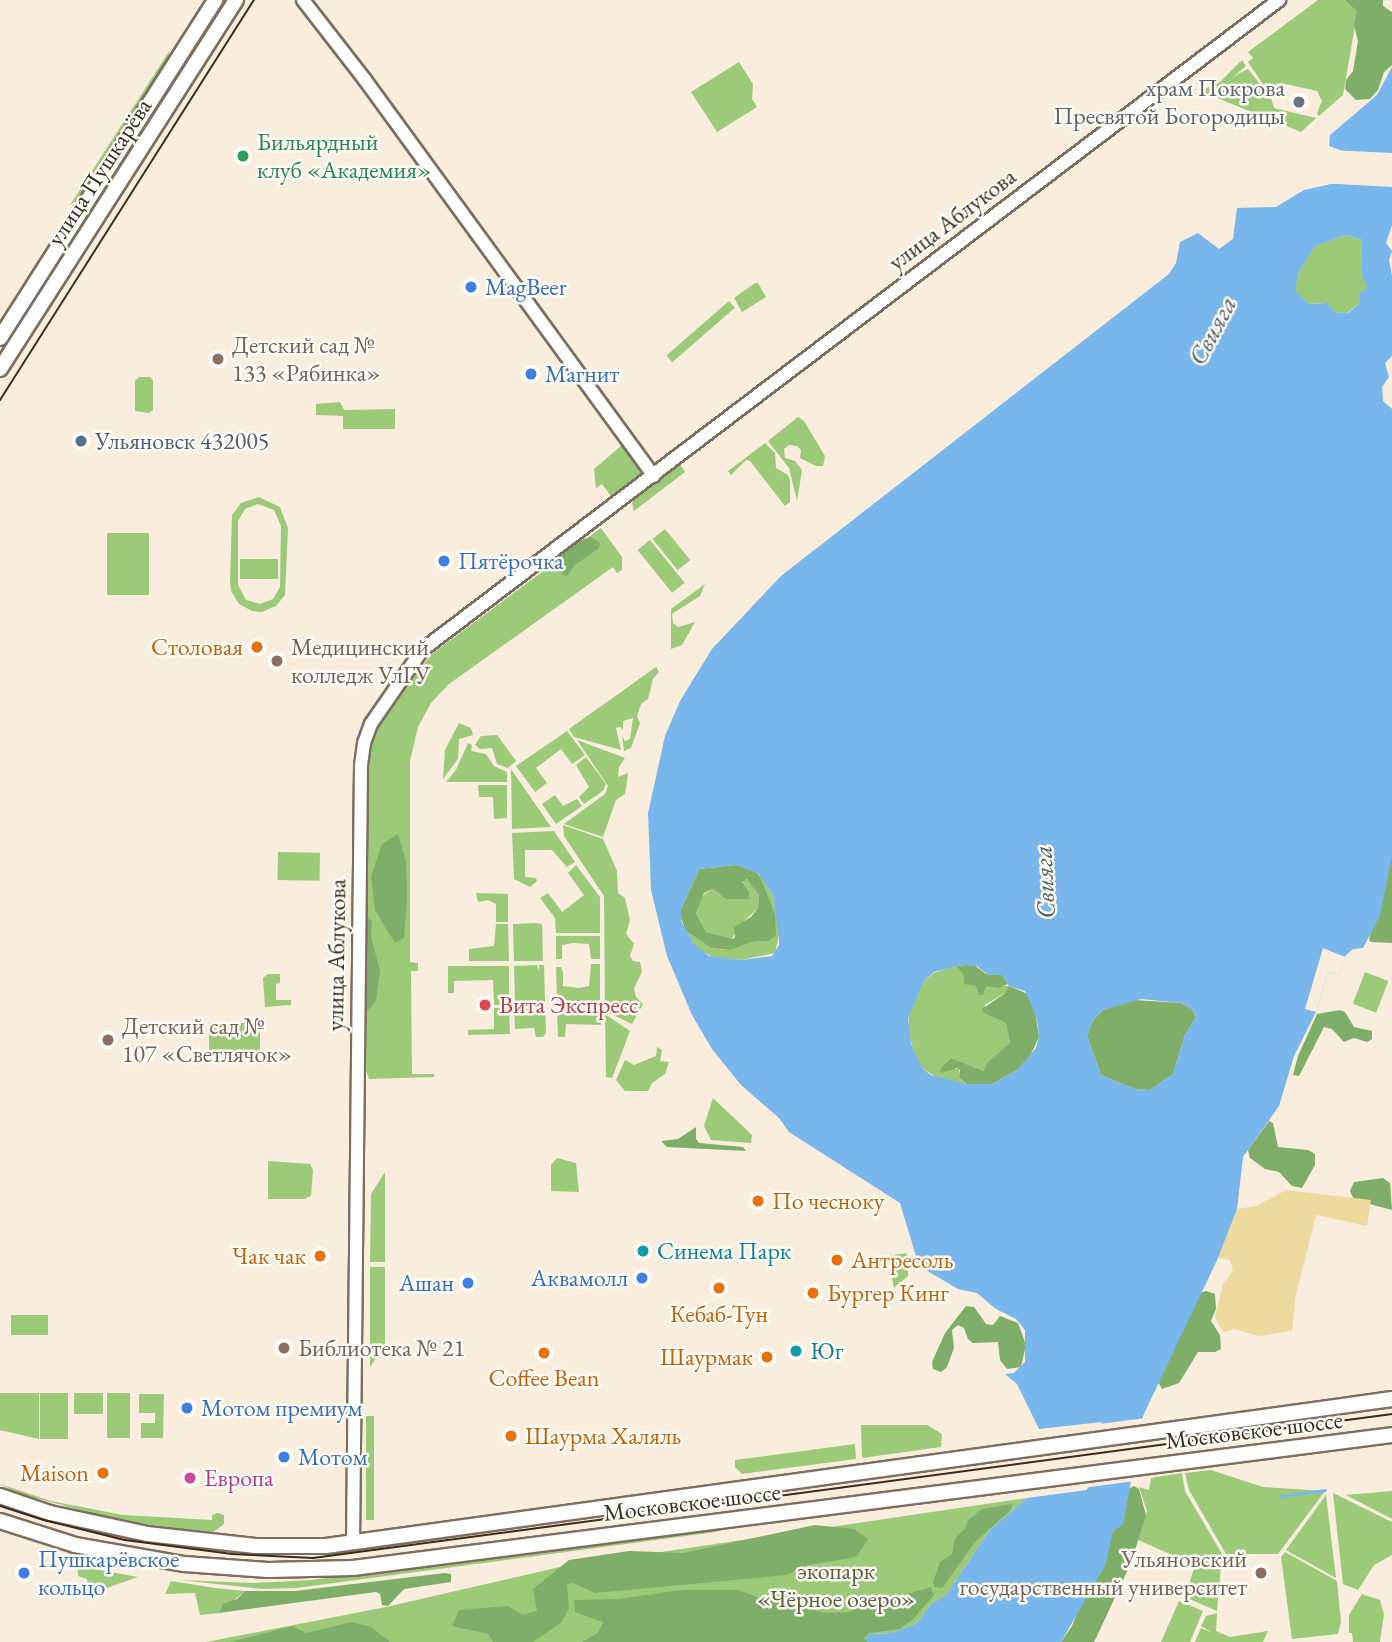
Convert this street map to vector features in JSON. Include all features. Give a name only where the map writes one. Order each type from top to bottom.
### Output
[{"type":"main road","name":"улица Пушкарёва","points":[[0,338],[215,0]]},
{"type":"main road","name":"улица Пушкарёва","points":[[0,369],[236,0]]},
{"type":"main road","name":"Московское шоссе","points":[[0,1496],[50,1513],[187,1540],[293,1548],[353,1543],[1392,1399]]},
{"type":"main road","name":"Московское шоссе","points":[[0,1521],[75,1545],[184,1564],[268,1570],[353,1568],[1392,1435]]},
{"type":"main road","name":"улица Аблукова","points":[[353,1543],[353,1568]]},
{"type":"street","points":[[303,0],[365,80],[654,476]]},
{"type":"street","name":"улица Аблукова","points":[[353,1543],[361,775],[364,743],[377,714],[422,650],[1279,0]]},
{"type":"green space","points":[[1318,0],[1350,0],[1358,9],[1343,95],[1319,116],[1317,113],[1322,101],[1317,91],[1281,83],[1276,84],[1269,93],[1248,62],[1253,58],[1248,52]]},
{"type":"green space","points":[[1345,0],[1383,0],[1383,6],[1392,12],[1392,65],[1384,72],[1378,90],[1370,99],[1356,100],[1345,89],[1346,80],[1353,71],[1358,41],[1354,25],[1357,11]]},
{"type":"green space","points":[[170,50],[165,67],[82,196],[70,205]]},
{"type":"green space","points":[[1242,60],[1246,66],[1234,76],[1248,69],[1271,98],[1274,108],[1316,118],[1301,132],[1200,91],[1220,82]]},
{"type":"green space","points":[[739,62],[753,84],[752,99],[757,107],[717,132],[691,92]]},
{"type":"green space","points":[[1346,235],[1362,240],[1361,272],[1368,287],[1360,303],[1347,313],[1334,312],[1321,303],[1309,304],[1294,290],[1299,272],[1314,246]]},
{"type":"green space","points":[[758,283],[766,297],[742,312],[734,298]]},
{"type":"green space","points":[[729,301],[735,308],[672,362],[666,355]]},
{"type":"green space","points":[[139,377],[150,377],[153,380],[153,410],[149,413],[135,411],[135,381]]},
{"type":"green space","points":[[340,402],[344,410],[395,409],[395,429],[343,429],[343,416],[316,415],[316,404]]},
{"type":"green space","points":[[798,417],[804,421],[825,456],[823,466],[816,466],[800,458],[801,450],[797,446],[789,445],[784,449],[785,458],[795,461],[802,470],[797,501],[789,468],[768,441]]},
{"type":"green space","points":[[765,443],[775,453],[776,468],[788,475],[790,480],[790,502],[785,506],[750,461],[746,460],[731,475],[728,471]]},
{"type":"green space","points":[[622,445],[641,466],[640,474],[613,499],[602,484],[596,488],[594,469]]},
{"type":"green space","points":[[679,463],[685,472],[634,511],[632,503],[635,497]]},
{"type":"green space","points":[[259,497],[280,507],[288,528],[285,595],[276,606],[262,612],[252,611],[239,604],[231,591],[232,515],[241,503]],"holes":[[[258,504],[274,510],[281,526],[280,587],[273,599],[260,604],[246,600],[238,585],[238,521],[245,509]]]},
{"type":"green space","points":[[601,528],[622,557],[622,570],[617,573],[613,567],[449,684],[431,703],[418,727],[410,761],[410,962],[418,963],[418,971],[411,971],[412,1074],[434,1074],[434,1077],[369,1079],[364,1064],[365,769],[368,748],[377,722],[432,654]]},
{"type":"green space","points":[[665,529],[690,560],[678,570],[653,539]]},
{"type":"green space","points":[[107,533],[149,533],[149,595],[107,595]]},
{"type":"green space","points":[[591,537],[600,543],[599,548],[575,565],[567,576],[563,575],[555,564],[561,553],[572,543]]},
{"type":"green space","points":[[650,540],[685,583],[672,593],[638,550]]},
{"type":"green space","points":[[240,559],[278,559],[278,579],[240,579]]},
{"type":"green space","points":[[705,584],[700,596],[672,614],[673,623],[678,627],[695,622],[682,645],[671,649],[671,609]]},
{"type":"green space","points":[[656,667],[659,672],[653,679],[648,699],[641,704],[637,716],[640,723],[631,748],[624,751],[622,735],[625,741],[630,739],[633,718],[623,721],[623,731],[621,727],[616,728],[621,750],[574,737],[569,729]]},
{"type":"green space","points":[[459,723],[471,728],[473,735],[459,739],[458,759],[443,779],[445,750]]},
{"type":"green space","points":[[567,731],[585,755],[572,764],[561,749],[536,768],[547,783],[535,792],[516,766]]},
{"type":"green space","points":[[497,735],[516,761],[508,768],[497,764],[492,748],[480,749],[475,745],[481,736]]},
{"type":"green space","points":[[577,740],[625,758],[619,767],[618,777],[628,773],[625,794],[616,800],[603,837],[564,824],[605,794],[608,786]]},
{"type":"green space","points":[[468,743],[472,745],[471,751],[486,754],[494,766],[507,772],[507,782],[446,782],[456,770]]},
{"type":"green space","points":[[586,757],[606,784],[603,791],[584,804],[579,797],[589,787],[576,765]]},
{"type":"green space","points":[[511,769],[551,827],[512,829]]},
{"type":"green space","points":[[478,785],[507,785],[507,818],[494,819],[493,797],[479,797]]},
{"type":"green space","points":[[555,795],[563,806],[577,799],[582,806],[556,824],[542,804]]},
{"type":"green space","points":[[563,825],[603,839],[617,871],[618,893],[625,898],[630,920],[626,934],[634,944],[630,956],[633,961],[640,962],[642,972],[634,988],[636,997],[643,1004],[632,1024],[605,1011],[604,896],[564,836]]},
{"type":"green space","points":[[554,831],[575,862],[567,867],[552,850],[525,850],[525,877],[536,878],[537,881],[530,887],[514,879],[512,833]]},
{"type":"green space","points":[[398,834],[406,861],[407,898],[404,938],[395,943],[375,910],[371,877],[382,844]]},
{"type":"green space","points":[[1392,843],[1392,943],[1371,942],[1369,940]]},
{"type":"green space","points":[[278,852],[320,853],[320,881],[278,880]]},
{"type":"green space","points":[[576,865],[600,897],[600,933],[556,933],[555,918],[540,898],[548,893],[562,912],[584,895],[568,873]]},
{"type":"green space","points":[[736,865],[755,871],[775,914],[776,935],[769,941],[751,942],[730,950],[711,948],[686,931],[680,916],[681,909],[699,869]],"holes":[[[747,879],[759,895],[758,908],[751,917],[734,927],[733,939],[706,932],[696,913],[704,893],[713,889],[726,899],[749,899],[749,892],[742,882]]]},
{"type":"green space","points":[[755,871],[773,895],[780,930],[775,953],[741,960],[713,957],[697,949],[686,931],[711,948],[726,950],[751,942],[769,941],[775,914]]},
{"type":"green space","points":[[744,879],[751,881],[759,895],[758,908],[740,925],[732,939],[706,932],[696,913],[702,896],[713,889],[721,895],[742,897],[749,893],[742,885]]},
{"type":"green space","points":[[476,893],[508,894],[508,922],[496,922],[496,904],[488,900],[478,902]]},
{"type":"green space","points":[[366,917],[372,921],[371,936],[380,971],[376,1000],[366,1013],[363,1012]]},
{"type":"green space","points":[[496,924],[508,924],[509,961],[469,961],[469,949],[494,946]]},
{"type":"green space","points":[[513,924],[542,924],[543,961],[514,961]]},
{"type":"green space","points":[[556,936],[600,936],[600,959],[591,959],[589,944],[573,943],[562,945],[562,959],[556,959]]},
{"type":"green space","points":[[591,964],[600,964],[600,1000],[596,1001],[600,1002],[600,1009],[584,1009],[583,1001],[557,1001],[556,967],[561,967],[563,972],[563,986],[579,988],[589,986]]},
{"type":"green space","points":[[973,964],[986,974],[1002,975],[1008,984],[998,988],[987,986],[983,995],[979,995],[976,986],[964,984],[963,974],[956,966]]},
{"type":"green space","points":[[537,965],[539,971],[539,965],[544,965],[546,1033],[543,1037],[536,1037],[534,1028],[515,1029],[514,1008],[520,1006],[515,1005],[514,966]]},
{"type":"green space","points":[[956,965],[963,974],[964,983],[976,986],[984,993],[987,986],[1009,986],[1008,991],[985,1005],[985,1014],[1006,1023],[1010,1043],[990,1061],[984,1071],[951,1058],[941,1067],[959,1069],[959,1077],[967,1084],[938,1078],[923,1069],[915,1056],[908,1031],[909,1015],[924,981],[934,973]]},
{"type":"green space","points":[[448,966],[509,966],[509,1005],[494,1005],[493,980],[454,981],[454,993],[448,993]]},
{"type":"green space","points":[[1365,972],[1388,981],[1376,1013],[1353,1004]]},
{"type":"green space","points":[[268,974],[280,974],[280,983],[276,984],[276,1000],[291,1000],[291,1005],[265,1007],[263,978]]},
{"type":"green space","points":[[1009,986],[1028,994],[1035,1010],[1039,1037],[1030,1056],[1017,1070],[992,1084],[967,1084],[959,1077],[960,1070],[957,1068],[940,1073],[941,1067],[951,1058],[984,1071],[987,1063],[1010,1043],[1006,1023],[985,1014],[982,1009],[1004,994]]},
{"type":"green space","points":[[1134,1000],[1181,1003],[1192,1009],[1196,1017],[1185,1035],[1173,1074],[1150,1090],[1135,1089],[1101,1075],[1087,1036],[1093,1020],[1103,1010]]},
{"type":"green space","points":[[494,1008],[509,1008],[510,1034],[468,1035],[468,1030],[494,1029]]},
{"type":"green space","points":[[1340,1010],[1345,1012],[1354,1027],[1372,1031],[1372,1039],[1367,1042],[1354,1038],[1344,1042],[1332,1029],[1324,1027],[1299,1076],[1293,1075],[1298,1056],[1317,1014]]},
{"type":"green space","points":[[557,1014],[601,1014],[601,1025],[566,1024],[565,1037],[558,1037]]},
{"type":"green space","points":[[605,1014],[630,1031],[612,1078],[606,1077]]},
{"type":"green space","points":[[209,1023],[260,1023],[260,1057],[209,1057]]},
{"type":"green space","points":[[657,1047],[662,1050],[660,1061],[669,1062],[665,1074],[652,1083],[648,1091],[625,1091],[616,1080],[625,1060],[634,1065],[656,1056]]},
{"type":"green space","points":[[713,1098],[752,1135],[751,1143],[711,1140],[704,1126]]},
{"type":"green space","points":[[1269,1121],[1273,1123],[1278,1147],[1308,1150],[1315,1154],[1315,1165],[1302,1188],[1292,1186],[1279,1172],[1265,1169],[1250,1158],[1248,1150]]},
{"type":"green space","points":[[696,1127],[696,1139],[699,1143],[743,1147],[746,1151],[667,1147],[661,1141],[678,1139]]},
{"type":"green space","points":[[557,1158],[576,1163],[579,1192],[551,1191],[551,1165]]},
{"type":"green space","points":[[268,1161],[310,1164],[313,1170],[311,1196],[304,1199],[268,1199]]},
{"type":"green space","points":[[385,1172],[385,1262],[370,1262],[371,1194]]},
{"type":"green space","points":[[1383,1178],[1390,1183],[1392,1210],[1354,1200],[1350,1191],[1354,1182]]},
{"type":"green space","points":[[906,1253],[913,1263],[908,1266],[908,1276],[894,1288],[888,1256]]},
{"type":"green space","points":[[370,1267],[385,1267],[385,1345],[370,1367]]},
{"type":"green space","points":[[1206,1291],[1215,1294],[1216,1309],[1211,1321],[1220,1335],[1221,1349],[1215,1352],[1198,1352],[1179,1383],[1162,1389],[1157,1380],[1199,1293]]},
{"type":"green space","points":[[966,1306],[974,1307],[986,1324],[993,1325],[1000,1316],[1018,1323],[1026,1345],[1021,1367],[1007,1369],[1000,1360],[998,1342],[973,1343],[968,1339],[964,1328],[958,1325],[952,1330],[954,1348],[947,1367],[941,1372],[933,1369],[932,1362],[945,1333]]},
{"type":"green space","points":[[11,1315],[48,1315],[48,1335],[11,1335]]},
{"type":"green space","points":[[0,1393],[39,1393],[39,1439],[0,1430]]},
{"type":"green space","points":[[40,1393],[68,1393],[68,1439],[40,1439]]},
{"type":"green space","points":[[74,1393],[103,1393],[103,1414],[74,1414]]},
{"type":"green space","points":[[107,1393],[130,1393],[130,1438],[107,1438]]},
{"type":"green space","points":[[139,1394],[164,1394],[163,1438],[141,1438],[141,1423],[155,1423],[155,1413],[139,1413]]},
{"type":"green space","points":[[366,1416],[374,1416],[374,1520],[366,1520]]},
{"type":"green space","points":[[861,1425],[927,1425],[942,1434],[941,1447],[862,1458]]},
{"type":"green space","points":[[855,1444],[856,1459],[742,1474],[735,1467],[735,1460]]},
{"type":"green space","points":[[1211,1470],[1263,1487],[1325,1491],[1278,1554],[1226,1554],[1189,1490],[1185,1473]]},
{"type":"green space","points":[[1182,1473],[1185,1491],[1222,1554],[1217,1611],[1185,1597],[1195,1565],[1138,1540],[1147,1511],[1139,1487],[1149,1490],[1151,1478]]},
{"type":"green space","points":[[0,1484],[51,1501],[123,1515],[212,1520],[212,1515],[218,1513],[224,1515],[224,1524],[212,1533],[116,1520],[18,1493]]},
{"type":"green space","points":[[1134,1486],[1139,1489],[1146,1515],[1131,1563],[1097,1636],[1094,1642],[1061,1642],[1072,1626],[1126,1490]]},
{"type":"green space","points":[[1392,1491],[1392,1519],[1346,1495]]},
{"type":"green space","points":[[1333,1493],[1392,1522],[1392,1555],[1374,1565],[1358,1590],[1343,1584]]},
{"type":"green space","points":[[1326,1495],[1336,1578],[1286,1550]]},
{"type":"green space","name":"экопарк «Чёрное озеро»","points":[[1027,1498],[990,1530],[946,1595],[931,1604],[917,1623],[892,1633],[869,1634],[867,1642],[206,1642],[386,1607],[560,1567]]},
{"type":"green space","points":[[1013,1504],[1010,1511],[975,1542],[942,1588],[934,1587],[933,1582],[940,1562],[952,1554],[955,1538],[965,1529],[968,1520],[982,1509]]},
{"type":"green space","points":[[740,1524],[716,1532],[296,1588],[263,1589],[180,1580],[252,1583],[311,1580]]},
{"type":"green space","points":[[815,1525],[854,1529],[868,1539],[856,1557],[808,1565],[787,1575],[595,1593],[573,1583],[567,1584],[569,1608],[562,1622],[533,1642],[493,1642],[488,1634],[452,1626],[459,1610],[508,1606],[523,1615],[537,1611],[533,1589],[569,1560],[629,1551],[683,1553]]},
{"type":"green space","points":[[1285,1552],[1337,1581],[1341,1622],[1338,1634],[1292,1639],[1281,1557]]},
{"type":"green space","points":[[77,1566],[138,1577],[92,1593],[87,1579],[78,1576]]},
{"type":"green space","points":[[451,1574],[451,1582],[404,1589],[388,1606],[382,1605],[380,1594],[376,1592],[219,1613],[223,1604],[237,1599],[245,1591],[295,1591]]},
{"type":"green space","points":[[171,1581],[245,1591],[219,1613],[200,1615],[195,1593],[165,1594]]},
{"type":"green space","points":[[931,1587],[934,1595],[913,1619],[900,1629],[869,1633],[864,1638],[868,1642],[582,1642],[598,1633],[603,1622],[575,1612],[574,1600],[619,1599],[681,1590],[739,1590],[764,1600],[785,1600],[825,1613],[847,1612]]},
{"type":"green space","points":[[1362,1594],[1380,1600],[1384,1614],[1380,1642],[1353,1642],[1352,1633],[1349,1633],[1349,1615]]},
{"type":"green space","points":[[1179,1601],[1203,1611],[1190,1642],[1161,1642]]},
{"type":"green space","points":[[1217,1613],[1216,1631],[1230,1637],[1268,1631],[1263,1642],[1195,1642],[1201,1628],[1213,1633],[1201,1626],[1206,1616]]},
{"type":"green space","points":[[351,1622],[371,1627],[390,1642],[230,1642],[293,1626],[306,1633]]},
{"type":"sand","points":[[1286,1190],[1371,1200],[1367,1226],[1316,1215],[1296,1294],[1292,1331],[1258,1336],[1235,1329],[1223,1332],[1215,1317],[1223,1285],[1233,1270],[1230,1260],[1218,1258],[1237,1209],[1256,1206]]},
{"type":"water","name":"Свияга","points":[[1392,67],[1392,225],[1386,243],[1392,251],[1389,260],[1392,276],[1392,356],[1385,363],[1389,377],[1382,387],[1383,401],[1392,409],[1392,856],[1380,916],[1363,948],[1353,949],[1345,956],[1340,975],[1328,972],[1316,1012],[1294,1056],[1279,1106],[1243,1157],[1237,1209],[1218,1258],[1143,1416],[1123,1525],[1113,1531],[1106,1564],[1061,1642],[867,1642],[869,1634],[892,1633],[917,1623],[931,1604],[946,1595],[990,1530],[1027,1498],[1087,1490],[1102,1422],[1039,1429],[1017,1384],[1005,1374],[1014,1373],[1025,1362],[1025,1330],[1016,1319],[996,1309],[977,1293],[958,1289],[919,1266],[900,1203],[789,1132],[779,1118],[741,1085],[712,1049],[692,1015],[667,956],[651,890],[648,813],[665,736],[680,701],[712,649],[781,576],[1169,274],[1176,263],[1180,242],[1198,233],[1219,249],[1233,239],[1237,208],[1276,207],[1304,190],[1367,176],[1367,160],[1329,146],[1330,135],[1377,95]],"holes":[[[1346,235],[1362,240],[1361,272],[1367,288],[1360,293],[1360,303],[1348,313],[1334,312],[1327,303],[1309,304],[1295,290],[1299,272],[1315,246]],[[736,865],[759,874],[773,895],[779,945],[772,956],[741,960],[709,956],[694,944],[681,921],[681,909],[699,869]],[[961,965],[977,966],[988,975],[1002,975],[1009,986],[1025,991],[1037,1019],[1039,1037],[1036,1048],[1017,1070],[992,1084],[967,1084],[931,1075],[923,1069],[911,1044],[908,1019],[924,981],[934,972]],[[1141,999],[1181,1003],[1192,1009],[1196,1017],[1185,1035],[1173,1074],[1150,1090],[1135,1089],[1101,1075],[1087,1036],[1093,1020],[1103,1010]]]},
{"type":"pier","points":[[1329,150],[1392,153],[1392,187],[1318,183],[1364,172],[1363,164]]},
{"type":"pier","points":[[1323,948],[1345,957],[1340,975],[1328,972],[1316,1012],[1305,1009]]},
{"type":"pier","points":[[1146,1418],[1135,1481],[1024,1496],[1084,1487],[1098,1426],[1037,1432]]},
{"type":"waterway","points":[[1280,1496],[1325,1490]]},
{"type":"tram line","points":[[0,400],[254,0]]},
{"type":"tram line","points":[[0,1506],[125,1540],[232,1554],[313,1558],[1392,1414]]},
{"type":"place","name":"храм Покрова Пресвятой Богородицы","points":[[1299,102]]},
{"type":"place","name":"Бильярдный клуб «Академия»","points":[[243,156]]},
{"type":"place","name":"MagBeer","points":[[471,287]]},
{"type":"place","name":"Детский сад № 133 «Рябинка»","points":[[218,359]]},
{"type":"place","name":"Магнит","points":[[531,374]]},
{"type":"place","name":"Ульяновск 432005","points":[[81,441]]},
{"type":"place","name":"Пятёрочка","points":[[444,561]]},
{"type":"place","name":"Столовая","points":[[257,647]]},
{"type":"place","name":"Медицинский колледж УлГУ","points":[[277,661]]},
{"type":"place","name":"Вита Экспресс","points":[[485,1005]]},
{"type":"place","name":"Детский сад № 107 «Светлячок»","points":[[108,1040]]},
{"type":"place","name":"По чесноку","points":[[758,1201]]},
{"type":"place","name":"Синема Парк","points":[[643,1251]]},
{"type":"place","name":"Чак чак","points":[[320,1256]]},
{"type":"place","name":"Антресоль","points":[[837,1260]]},
{"type":"place","name":"Аквамолл","points":[[642,1278]]},
{"type":"place","name":"Ашан","points":[[468,1283]]},
{"type":"place","name":"Кебаб-Тун","points":[[719,1288]]},
{"type":"place","name":"Бургер Кинг","points":[[813,1293]]},
{"type":"place","name":"Библиотека № 21","points":[[284,1348]]},
{"type":"place","name":"Юг","points":[[796,1351]]},
{"type":"place","name":"Coffee Bean","points":[[544,1353]]},
{"type":"place","name":"Шаурмак","points":[[767,1357]]},
{"type":"place","name":"Мотом премиум","points":[[187,1408]]},
{"type":"place","name":"Шаурма Халяль","points":[[511,1436]]},
{"type":"place","name":"Мотом","points":[[284,1457]]},
{"type":"place","name":"Maison","points":[[103,1473]]},
{"type":"place","name":"Европа","points":[[190,1478]]},
{"type":"place","name":"Пушкарёвское кольцо","points":[[24,1573]]},
{"type":"place","name":"Ульяновский государственный университет","points":[[1261,1573]]}]
